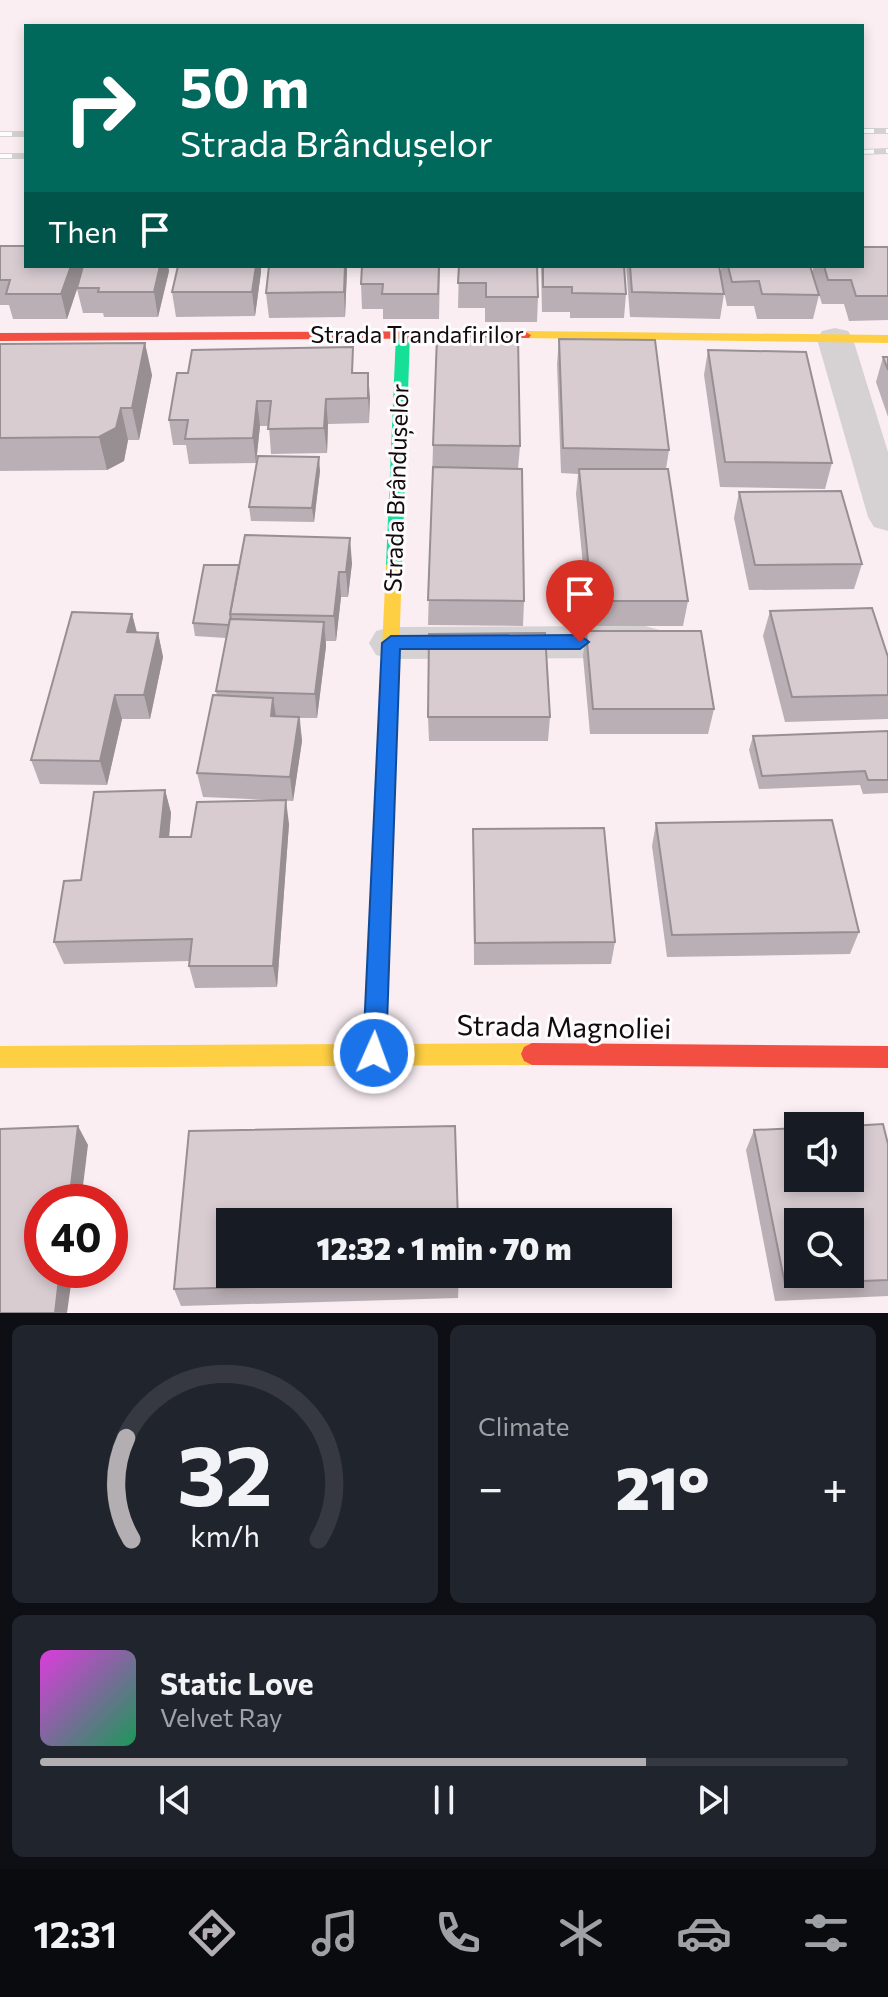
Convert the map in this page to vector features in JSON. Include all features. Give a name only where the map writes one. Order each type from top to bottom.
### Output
[{"type":"street","name":"Strada Trandafirilor","points":[[0,337],[403,334],[888,339]]},
{"type":"street","name":"Strada Brândușelor","points":[[374,1053],[403,334]]},
{"type":"street","points":[[835,339],[888,517]]},
{"type":"street","points":[[391,643],[675,642]]},
{"type":"street","name":"Strada Magnoliei","points":[[0,1057],[374,1053],[888,1057]]},
{"type":"building","points":[[0,246],[24,246],[24,268],[70,268],[61,294],[6,294],[10,280],[0,280]]},
{"type":"building","points":[[864,247],[888,247],[888,296],[856,296],[851,280],[828,280],[825,268],[864,268]]},
{"type":"building","points":[[82,268],[160,268],[154,292],[98,292],[99,288],[77,288]]},
{"type":"building","points":[[178,268],[256,268],[252,292],[172,292]]},
{"type":"building","points":[[269,268],[345,268],[344,292],[266,293]]},
{"type":"building","points":[[362,268],[439,268],[438,294],[382,294],[383,284],[361,284]]},
{"type":"building","points":[[459,268],[537,268],[538,297],[486,297],[486,283],[458,283]]},
{"type":"building","points":[[543,268],[624,268],[626,294],[572,293],[572,287],[543,287]]},
{"type":"building","points":[[630,268],[719,268],[724,294],[632,292]]},
{"type":"building","points":[[728,268],[811,268],[819,295],[762,294],[759,281],[732,282]]},
{"type":"building","points":[[437,336],[518,337],[520,446],[433,445]]},
{"type":"building","points":[[559,339],[655,340],[669,450],[563,448]]},
{"type":"building","points":[[145,343],[132,408],[121,408],[116,428],[99,437],[0,438],[0,344]]},
{"type":"building","points":[[353,347],[352,373],[368,373],[368,398],[326,399],[324,428],[268,429],[271,401],[257,401],[253,438],[185,439],[188,420],[169,420],[177,373],[188,373],[192,350]]},
{"type":"building","points":[[708,350],[806,352],[832,463],[725,462]]},
{"type":"building","points":[[258,456],[319,457],[312,508],[249,507]]},
{"type":"building","points":[[433,467],[522,469],[524,601],[428,600]]},
{"type":"building","points":[[579,469],[668,469],[688,601],[592,601]]},
{"type":"building","points":[[841,491],[862,564],[755,565],[739,492]]},
{"type":"building","points":[[245,535],[350,538],[346,572],[339,572],[334,616],[230,614]]},
{"type":"building","points":[[204,565],[239,565],[229,625],[193,623]]},
{"type":"building","points":[[872,608],[888,657],[888,695],[792,697],[770,611]]},
{"type":"building","points":[[72,612],[132,614],[127,632],[158,633],[144,695],[115,695],[100,761],[31,760]]},
{"type":"building","points":[[230,619],[324,622],[315,694],[216,691]]},
{"type":"building","points":[[586,631],[701,631],[714,709],[593,709]]},
{"type":"building","points":[[545,633],[550,717],[428,717],[429,634]]},
{"type":"building","points":[[213,695],[273,698],[271,716],[299,717],[290,777],[197,773]]},
{"type":"building","points":[[888,731],[888,780],[868,780],[865,771],[762,776],[753,736]]},
{"type":"building","points":[[165,790],[160,837],[191,837],[197,802],[286,800],[273,966],[189,966],[192,939],[54,942],[64,881],[81,880],[94,792]]},
{"type":"building","points":[[832,820],[859,932],[672,935],[656,823]]},
{"type":"building","points":[[604,828],[615,942],[475,943],[473,829]]},
{"type":"building","points":[[883,1124],[888,1144],[888,1280],[864,1281],[864,1208],[784,1208],[784,1279],[754,1130],[784,1129],[784,1192],[864,1192],[864,1125]]},
{"type":"building","points":[[78,1126],[71,1184],[24,1184],[24,1288],[58,1288],[55,1313],[0,1313],[0,1129]]},
{"type":"building","points":[[455,1126],[458,1208],[216,1208],[216,1288],[174,1289],[189,1131]]},
{"type":"railway","points":[[864,131],[888,131]]},
{"type":"railway","points":[[0,134],[24,134]]},
{"type":"railway","points":[[864,152],[888,151]]},
{"type":"railway","points":[[0,156],[24,156]]},
{"type":"traffic: fast","points":[[394,565],[403,334]]},
{"type":"traffic: slow","points":[[524,335],[888,339]]},
{"type":"traffic: slow","points":[[374,1053],[394,565]]},
{"type":"traffic: slow","points":[[0,1057],[532,1054]]},
{"type":"traffic: jam","points":[[0,337],[524,335]]},
{"type":"traffic: jam","points":[[532,1054],[888,1057]]},
{"type":"route","points":[[374,1053],[391,643],[580,642]]}]
